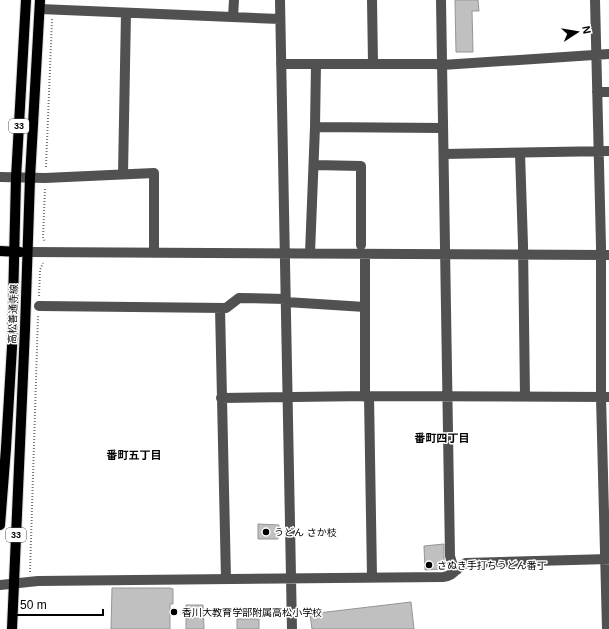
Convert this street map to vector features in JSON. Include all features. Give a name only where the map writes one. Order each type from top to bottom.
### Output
[{"type":"main road","name":"高松善通寺線","points":[[0,525],[3,448],[12,347],[16,178],[26,0]]},
{"type":"main road","name":"高松善通寺線","points":[[12,629],[30,178],[40,5]]},
{"type":"main road","points":[[0,251],[28,252]]},
{"type":"street","points":[[233,17],[234,0]]},
{"type":"street","points":[[280,0],[292,629]]},
{"type":"street","points":[[372,0],[373,63]]},
{"type":"street","points":[[441,0],[446,396],[450,556],[452,563],[457,570]]},
{"type":"street","points":[[595,0],[598,152],[605,255],[606,629]]},
{"type":"street","points":[[40,5],[126,13],[280,19]]},
{"type":"street","points":[[123,174],[126,13]]},
{"type":"street","points":[[281,64],[373,63],[442,65],[609,54]]},
{"type":"street","points":[[310,253],[314,165],[316,64]]},
{"type":"street","points":[[597,92],[609,92]]},
{"type":"street","points":[[315,127],[443,128]]},
{"type":"street","points":[[444,154],[609,151]]},
{"type":"street","points":[[520,153],[525,396]]},
{"type":"street","points":[[314,165],[361,166],[361,245]]},
{"type":"street","points":[[0,177],[30,178],[154,173],[154,253]]},
{"type":"street","points":[[28,252],[605,255]]},
{"type":"street","points":[[365,260],[372,577]]},
{"type":"street","points":[[39,306],[226,308],[239,298],[286,300],[365,307]]},
{"type":"street","points":[[220,308],[226,579]]},
{"type":"street","points":[[221,398],[367,396],[605,397]]},
{"type":"street","points":[[0,585],[32,581],[443,577],[452,575],[462,564],[473,562],[607,559]]},
{"type":"building","points":[[455,0],[478,0],[479,11],[472,11],[473,52],[456,52]]},
{"type":"building","points":[[258,524],[279,525],[278,539],[258,539]]},
{"type":"building","points":[[444,544],[444,565],[441,569],[425,570],[424,546]]},
{"type":"building","points":[[112,588],[173,589],[173,604],[170,604],[170,629],[111,629]]},
{"type":"building","points":[[411,602],[414,629],[312,629],[310,614]]},
{"type":"building","points":[[186,605],[203,605],[204,629],[186,629]]},
{"type":"building","points":[[237,619],[259,619],[259,629],[237,629]]},
{"type":"place","name":"うどん さか枝","points":[[266,532]]},
{"type":"place","name":"さぬき手打ちうどん番丁","points":[[429,565]]},
{"type":"place","name":"香川大教育学部附属高松小学校","points":[[174,612]]},
{"type":"district","name":"番町四丁目","points":[[442,438]]},
{"type":"district","name":"番町五丁目","points":[[134,455]]}]
